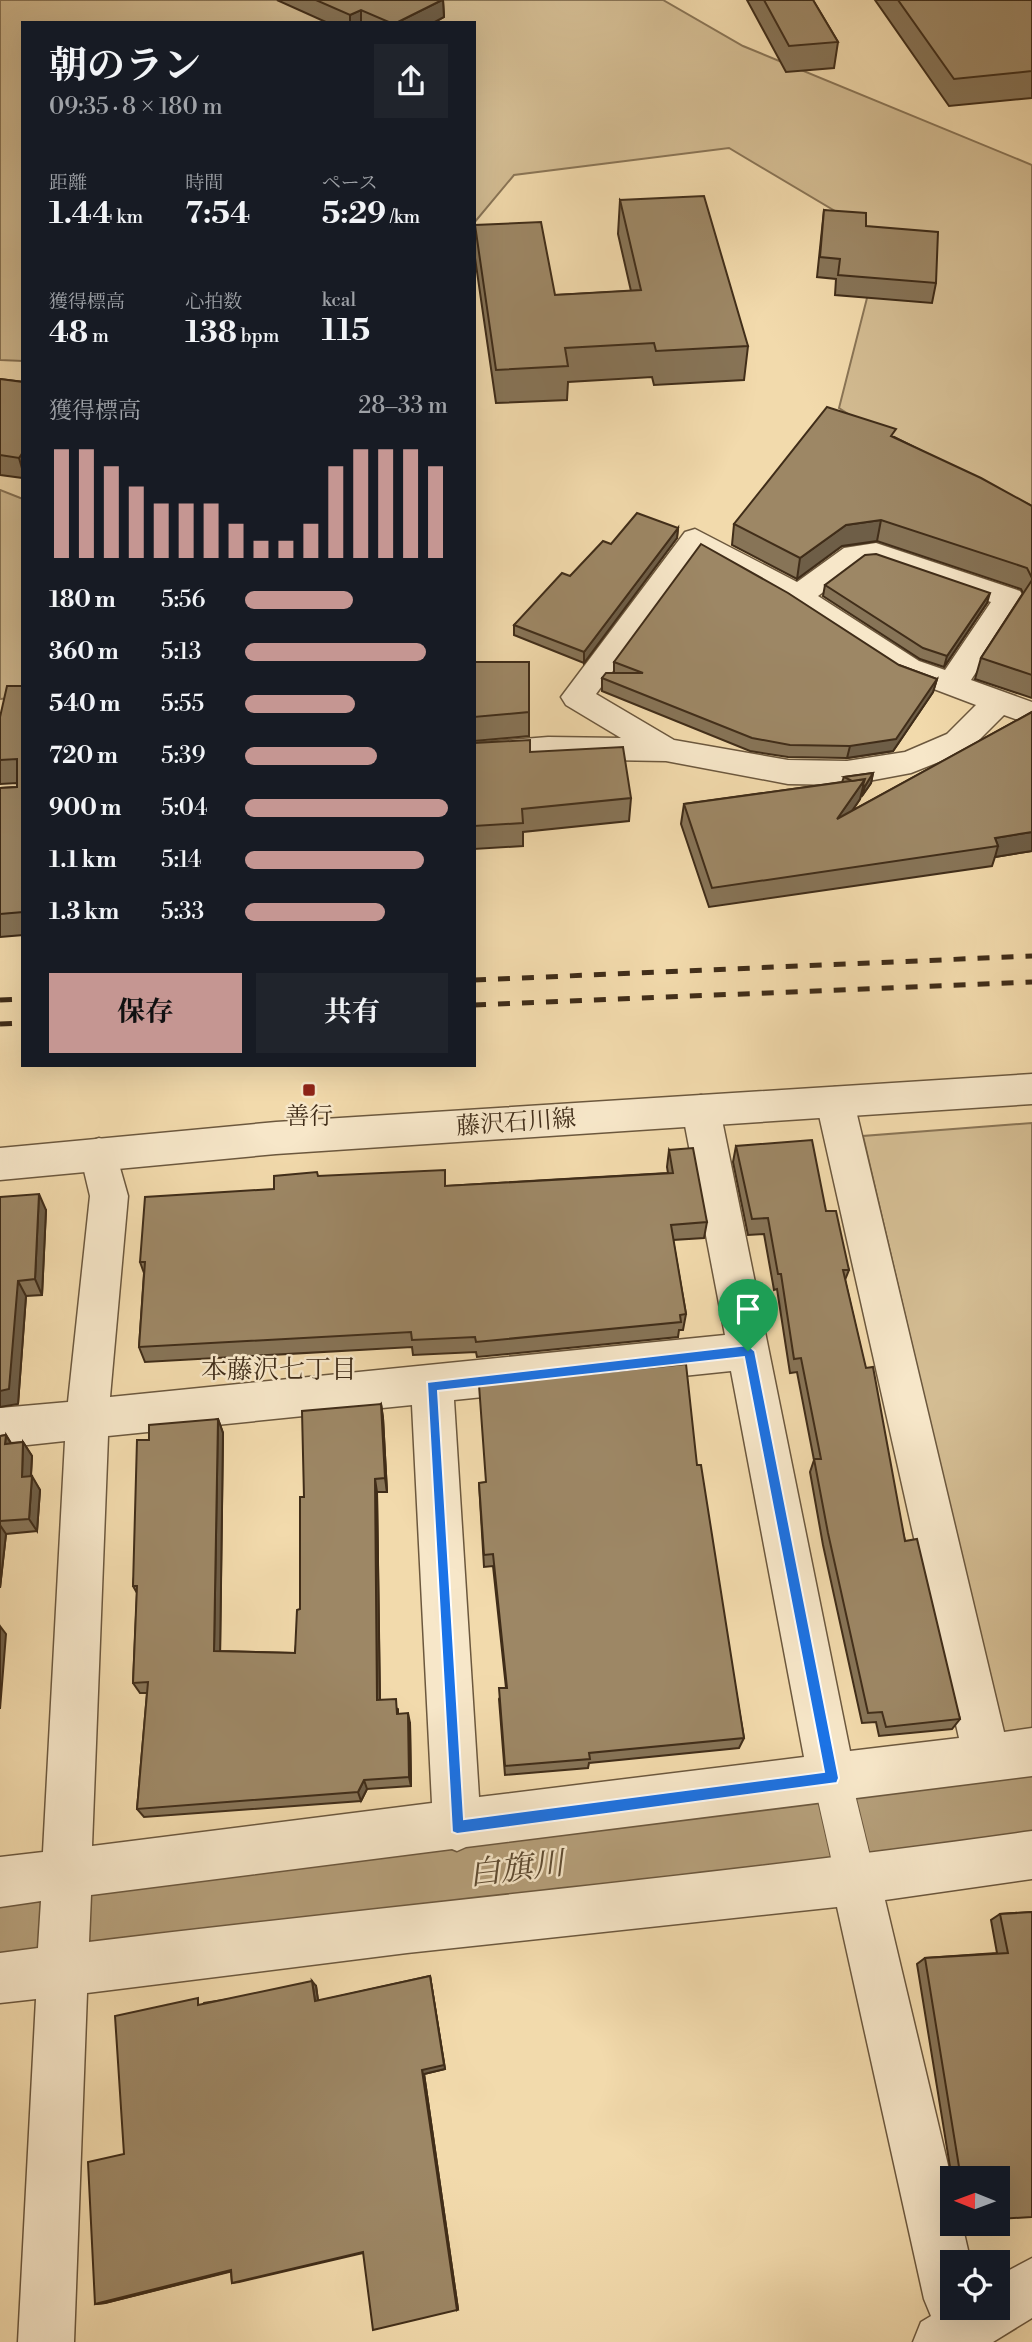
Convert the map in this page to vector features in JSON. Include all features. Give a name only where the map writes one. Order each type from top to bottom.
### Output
[{"type":"street","points":[[666,750],[577,697],[695,538],[798,596],[882,654],[908,668],[1032,714]]},
{"type":"street","points":[[798,596],[854,555],[876,552],[1009,598],[952,684]]},
{"type":"street","points":[[476,754],[548,748],[666,750],[788,772],[846,773],[911,762],[958,742],[998,702]]},
{"type":"street","name":"藤沢石川線","points":[[0,1164],[276,1138],[1032,1089]]},
{"type":"street","points":[[0,1882],[66,1882],[457,1827],[834,1785],[1010,1755],[835,1102]]},
{"type":"street","points":[[701,1110],[834,1785],[950,2250]]},
{"type":"street","points":[[46,2342],[87,1420],[109,1195],[99,1154]]},
{"type":"street","points":[[0,1428],[432,1386],[748,1351]]},
{"type":"street","points":[[432,1386],[457,1827]]},
{"type":"street","points":[[0,1978],[62,1958],[407,1928],[851,1861],[1032,1855]]},
{"type":"street","points":[[1010,2296],[1032,2286]]},
{"type":"shaded area","points":[[0,0],[663,0],[743,46],[1032,165],[1032,532],[839,408],[882,239],[729,148],[514,175],[476,221],[476,21],[21,21],[21,361],[0,360]]},
{"type":"shaded area","points":[[0,490],[21,498],[21,697],[0,699]]},
{"type":"shaded area","points":[[1032,1123],[1032,1731],[1003,1735],[863,1136]]},
{"type":"building","points":[[316,0],[442,0],[400,21],[386,21],[361,10],[350,15]]},
{"type":"building","points":[[764,0],[813,0],[838,42],[789,46]]},
{"type":"building","points":[[898,0],[1032,0],[1032,71],[954,79]]},
{"type":"building","points":[[704,196],[748,346],[656,351],[654,343],[565,348],[568,366],[496,370],[476,225],[541,222],[555,295],[641,290],[620,200]]},
{"type":"building","points":[[824,210],[866,213],[866,226],[938,232],[936,283],[838,275],[840,259],[820,257]]},
{"type":"building","points":[[0,379],[21,382],[21,455],[19,458],[0,455]]},
{"type":"building","points":[[827,407],[896,429],[891,436],[981,478],[1032,506],[1032,578],[1027,568],[881,520],[846,525],[800,558],[734,524]]},
{"type":"building","points":[[637,513],[678,528],[584,652],[514,625],[562,573],[570,576],[603,541],[611,544]]},
{"type":"building","points":[[701,544],[788,593],[899,665],[937,679],[896,739],[850,746],[790,745],[752,738],[602,678],[606,673],[643,673],[614,662]]},
{"type":"building","points":[[876,554],[990,593],[947,656],[923,648],[825,585],[865,555]]},
{"type":"building","points":[[1032,580],[1032,675],[981,658]]},
{"type":"building","points":[[476,662],[529,662],[529,712],[476,717]]},
{"type":"building","points":[[7,686],[21,686],[21,912],[0,914],[0,788],[17,787],[17,759],[0,760],[0,717]]},
{"type":"building","points":[[1032,712],[1032,832],[995,838],[998,846],[712,888],[684,804],[865,779],[837,819]]},
{"type":"building","points":[[530,740],[530,752],[623,747],[631,798],[522,809],[523,823],[476,826],[476,743]]},
{"type":"building","points":[[873,773],[865,786],[865,779],[852,781],[844,777]]},
{"type":"building","points":[[812,1140],[826,1211],[836,1211],[849,1270],[843,1270],[866,1368],[873,1367],[905,1541],[917,1539],[960,1719],[886,1727],[882,1712],[868,1713],[814,1459],[821,1459],[801,1358],[794,1359],[781,1274],[778,1274],[768,1218],[752,1219],[736,1146]]},
{"type":"building","points":[[693,1148],[707,1222],[671,1225],[686,1314],[680,1315],[681,1322],[476,1342],[475,1337],[412,1340],[411,1332],[139,1347],[145,1262],[140,1262],[145,1197],[274,1189],[274,1176],[317,1172],[318,1176],[445,1170],[445,1186],[673,1173],[669,1150]]},
{"type":"building","points":[[39,1194],[35,1279],[18,1281],[9,1389],[0,1391],[0,1197]]},
{"type":"building","points":[[686,1364],[697,1465],[701,1465],[744,1738],[589,1753],[590,1759],[505,1766],[499,1688],[507,1688],[493,1554],[484,1555],[479,1483],[486,1482],[479,1385]]},
{"type":"building","points":[[381,1404],[385,1478],[375,1479],[377,1700],[396,1699],[397,1714],[408,1713],[409,1777],[364,1780],[358,1792],[137,1809],[148,1682],[133,1683],[137,1586],[133,1586],[137,1440],[149,1440],[149,1425],[218,1419],[214,1651],[295,1653],[297,1610],[300,1609],[300,1497],[304,1497],[302,1411]]},
{"type":"building","points":[[6,1435],[5,1444],[23,1442],[22,1477],[32,1476],[29,1519],[0,1521],[0,1436]]},
{"type":"building","points":[[1032,1912],[1032,2217],[1010,2218],[1010,2166],[959,2166],[925,1958],[1008,1953],[1000,1914]]},
{"type":"building","points":[[430,1976],[444,2065],[422,2070],[457,2310],[373,2330],[363,2252],[232,2283],[231,2270],[95,2304],[88,2162],[124,2154],[115,2016],[198,1998],[198,2005],[312,1981],[315,2001]]},
{"type":"waterway","name":"白旗川","points":[[0,1930],[791,1835],[1032,1801]]},
{"type":"railway","points":[[476,980],[1032,956]]},
{"type":"railway","points":[[476,1005],[1032,982]]},
{"type":"railway","points":[[0,1000],[21,999]]},
{"type":"railway","points":[[0,1024],[21,1023]]},
{"type":"place","name":"善行","points":[[309,1090]]},
{"type":"district","name":"本藤沢七丁目","points":[[279,1369]]},
{"type":"route","points":[[748,1351],[832,1778],[457,1827],[432,1386],[748,1351]]}]
